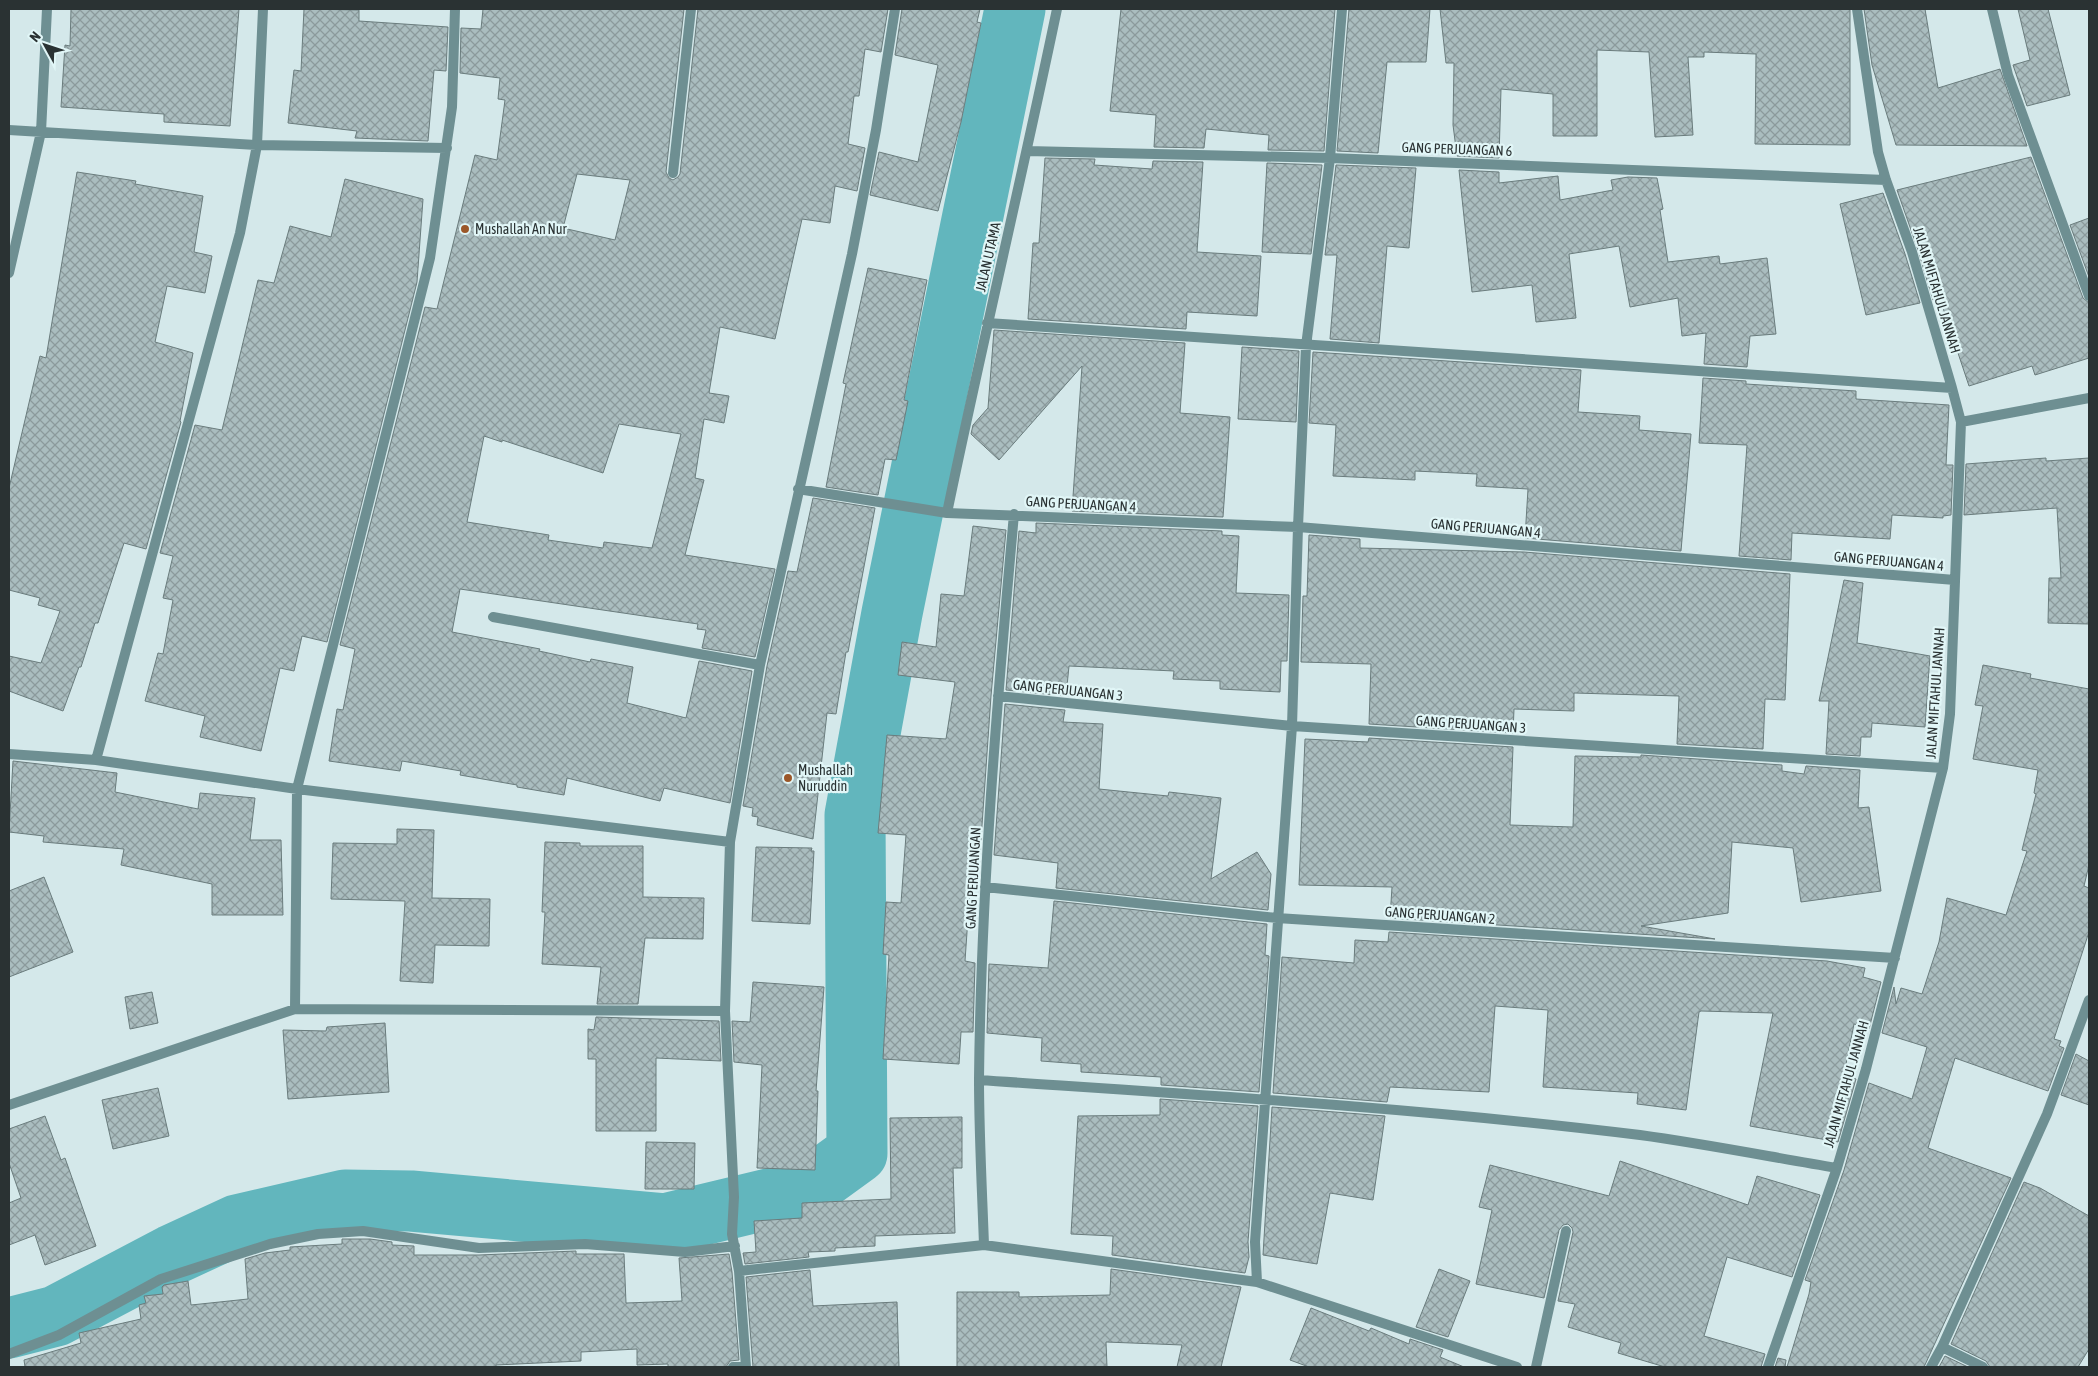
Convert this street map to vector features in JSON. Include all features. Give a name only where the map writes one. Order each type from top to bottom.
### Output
[{"type":"street","points":[[9,273],[41,132],[47,9]]},
{"type":"street","points":[[96,760],[240,233],[257,145],[264,9]]},
{"type":"street","points":[[295,1009],[297,789],[430,258],[452,107],[455,9]]},
{"type":"street","points":[[673,173],[691,9]]},
{"type":"street","points":[[733,1367],[746,1367],[739,1271],[732,1234],[734,1197],[725,1010],[730,842],[760,665],[852,254],[876,130],[895,9]]},
{"type":"street","name":"JALAN UTAMA","points":[[947,513],[1057,9]]},
{"type":"street","points":[[1257,1282],[1255,1242],[1292,726],[1306,346],[1330,158],[1342,9]]},
{"type":"street","name":"JALAN MIFTAHUL JANNAH","points":[[1768,1367],[1836,1168],[1866,1069],[1943,768],[1950,714],[1960,422],[1952,388],[1912,252],[1886,180],[1872,112],[1857,9]]},
{"type":"street","points":[[1992,9],[1994,24],[2012,84],[2089,296]]},
{"type":"street","points":[[9,130],[257,145],[447,148]]},
{"type":"street","name":"GANG PERJUANGAN 6","points":[[1027,151],[1330,158],[1886,180]]},
{"type":"street","points":[[987,323],[1306,346],[1952,388]]},
{"type":"street","points":[[1960,422],[2089,398]]},
{"type":"street","name":"GANG PERJUANGAN 4","points":[[798,489],[947,513],[1014,514],[1298,527],[1955,580]]},
{"type":"street","name":"GANG PERJUANGAN","points":[[984,1245],[979,1080],[985,887],[998,696],[1014,514]]},
{"type":"street","points":[[493,616],[760,665]]},
{"type":"street","name":"GANG PERJUANGAN 3","points":[[998,696],[1292,726],[1943,768]]},
{"type":"street","points":[[9,754],[96,760],[297,789],[730,842]]},
{"type":"street","name":"GANG PERJUANGAN 2","points":[[985,887],[1277,918],[1895,958]]},
{"type":"street","points":[[1931,1367],[1942,1347],[2047,1114],[2089,1000]]},
{"type":"street","points":[[9,1105],[295,1009],[725,1010]]},
{"type":"street","points":[[979,1080],[1266,1099],[1532,1123],[1642,1136],[1836,1168]]},
{"type":"street","points":[[9,1354],[59,1335],[161,1278],[270,1244],[318,1234],[363,1231],[479,1248],[585,1244],[686,1252],[735,1246]]},
{"type":"street","points":[[1536,1367],[1566,1231]]},
{"type":"street","points":[[739,1271],[984,1245],[1257,1282],[1517,1367]]},
{"type":"street","points":[[1942,1347],[1983,1367]]},
{"type":"building","points":[[71,9],[239,9],[230,126],[164,122],[164,114],[61,107],[65,45],[70,46]]},
{"type":"building","points":[[304,9],[359,10],[359,21],[448,27],[446,71],[434,70],[428,141],[355,138],[357,131],[288,123],[294,70],[301,71]]},
{"type":"building","points":[[483,9],[684,9],[666,172],[669,178],[673,180],[680,174],[698,9],[888,9],[881,52],[865,49],[859,96],[854,96],[848,144],[865,148],[857,191],[835,186],[830,223],[802,219],[775,339],[720,327],[709,393],[729,396],[724,423],[704,419],[695,478],[704,480],[685,555],[775,569],[755,657],[702,648],[706,630],[697,629],[698,624],[460,589],[452,632],[540,649],[539,651],[590,662],[591,659],[633,667],[627,703],[686,718],[699,661],[752,671],[730,803],[664,788],[660,801],[567,778],[564,795],[460,775],[461,771],[402,761],[400,771],[329,761],[337,709],[343,710],[355,649],[340,645],[425,307],[437,309],[475,155],[497,160],[505,100],[498,99],[500,78],[460,73],[461,28],[481,29]],"holes":[[[577,174],[630,180],[615,240],[563,228]],[[619,424],[681,434],[652,548],[604,542],[603,548],[548,540],[549,535],[467,522],[484,436],[502,442],[502,440],[603,473]]]},
{"type":"building","points":[[902,9],[980,9],[977,22],[981,23],[961,122],[938,211],[870,195],[879,152],[918,162],[938,65],[895,55]]},
{"type":"building","points":[[1121,9],[1335,9],[1324,151],[1268,150],[1269,135],[1206,129],[1204,148],[1154,147],[1156,115],[1110,111]]},
{"type":"building","points":[[1349,9],[1430,9],[1426,62],[1387,62],[1378,153],[1337,151]]},
{"type":"building","points":[[1440,9],[1850,9],[1850,145],[1755,144],[1756,54],[1704,52],[1704,57],[1688,57],[1693,135],[1655,137],[1649,52],[1597,50],[1597,136],[1553,136],[1553,94],[1501,89],[1499,158],[1457,156],[1453,125],[1454,63],[1446,63]]},
{"type":"building","points":[[1864,9],[1925,9],[1938,88],[2000,69],[2027,146],[1896,145],[1872,65]]},
{"type":"building","points":[[2018,9],[2048,9],[2070,95],[2027,106],[2013,65],[2030,60]]},
{"type":"building","points":[[2031,157],[2083,298],[2089,303],[2089,358],[2035,375],[2032,366],[1969,386],[1940,299],[1933,300],[1897,190]]},
{"type":"building","points":[[1045,158],[1095,159],[1094,165],[1152,169],[1153,161],[1203,162],[1197,252],[1261,256],[1257,316],[1187,312],[1186,329],[1028,319],[1033,243],[1039,243]]},
{"type":"building","points":[[1267,163],[1322,165],[1311,254],[1262,252]]},
{"type":"building","points":[[1336,165],[1416,168],[1409,248],[1387,246],[1379,343],[1330,339],[1337,255],[1325,255]]},
{"type":"building","points":[[1459,170],[1499,172],[1499,183],[1558,176],[1560,200],[1613,190],[1611,180],[1628,177],[1657,178],[1663,209],[1660,210],[1668,262],[1719,256],[1720,264],[1767,258],[1776,334],[1750,336],[1747,367],[1704,364],[1706,333],[1682,336],[1678,298],[1630,307],[1619,246],[1569,254],[1576,318],[1536,322],[1532,285],[1472,292]]},
{"type":"building","points":[[77,172],[136,181],[135,184],[203,196],[194,252],[212,256],[205,293],[167,286],[155,342],[193,353],[181,422],[146,549],[124,543],[98,623],[95,623],[81,667],[79,667],[63,711],[9,691],[9,656],[41,663],[60,611],[38,605],[40,598],[9,590],[9,488],[40,356],[46,358]]},
{"type":"building","points":[[345,179],[423,199],[417,282],[327,642],[302,636],[294,671],[280,668],[261,751],[200,737],[205,716],[145,701],[158,653],[163,654],[173,600],[163,598],[173,556],[160,553],[195,425],[222,430],[258,280],[274,283],[290,226],[331,237]]},
{"type":"building","points":[[1883,193],[1920,303],[1866,315],[1840,204]]},
{"type":"building","points":[[2089,218],[2089,277],[2070,225]]},
{"type":"building","points":[[868,268],[927,280],[904,400],[908,401],[896,460],[885,459],[878,495],[826,487],[846,384],[843,383]]},
{"type":"building","points":[[994,330],[1185,343],[1180,413],[1230,417],[1223,517],[1072,511],[1082,366],[999,460],[971,434],[973,425],[988,408]]},
{"type":"building","points":[[1242,347],[1299,351],[1296,422],[1238,419]]},
{"type":"building","points":[[1313,352],[1581,370],[1578,412],[1640,416],[1639,430],[1691,434],[1681,551],[1525,538],[1528,489],[1476,486],[1477,474],[1415,471],[1415,480],[1333,476],[1336,425],[1309,423]]},
{"type":"building","points":[[1703,378],[1746,381],[1746,384],[1856,391],[1856,399],[1949,405],[1946,465],[1953,465],[1951,515],[1943,516],[1943,518],[1892,515],[1890,539],[1792,533],[1791,560],[1739,556],[1747,445],[1699,443]]},
{"type":"building","points":[[2046,458],[2046,461],[2089,458],[2089,624],[2048,623],[2049,578],[2061,578],[2057,508],[1964,515],[1966,464]]},
{"type":"building","points":[[813,498],[875,508],[848,652],[846,652],[836,714],[827,713],[813,839],[757,825],[758,817],[752,816],[753,808],[743,806],[767,666],[788,571],[797,572]]},
{"type":"building","points":[[1036,523],[1222,531],[1222,535],[1239,536],[1236,593],[1289,595],[1287,661],[1281,661],[1280,692],[1220,689],[1220,681],[1173,679],[1174,671],[1069,666],[1066,696],[1006,690],[1019,531],[1036,533]]},
{"type":"building","points":[[973,526],[1006,530],[991,696],[980,854],[978,853],[977,876],[971,875],[965,961],[975,963],[973,1032],[961,1032],[959,1064],[883,1059],[889,955],[883,954],[886,902],[901,903],[906,835],[878,833],[887,735],[946,739],[955,682],[898,675],[902,642],[936,647],[941,594],[964,596]]},
{"type":"building","points":[[1309,535],[1360,539],[1360,548],[1524,552],[1790,574],[1785,700],[1765,699],[1763,749],[1677,744],[1679,696],[1574,693],[1574,711],[1514,709],[1513,733],[1369,724],[1371,664],[1301,662],[1303,596],[1307,596]]},
{"type":"building","points":[[1844,580],[1863,583],[1857,643],[1930,656],[1925,727],[1872,723],[1871,737],[1861,737],[1860,756],[1826,754],[1829,701],[1819,701]]},
{"type":"building","points":[[1983,665],[2031,674],[2030,678],[2089,689],[2089,865],[2084,886],[2089,888],[2089,932],[2054,1039],[2061,1041],[2059,1046],[2064,1048],[2048,1091],[1955,1058],[1928,1148],[2011,1178],[1924,1367],[1787,1367],[1809,1294],[1811,1282],[1805,1280],[1844,1170],[1869,1083],[1912,1099],[1927,1047],[1882,1033],[1894,987],[1896,1004],[1901,988],[1922,994],[1939,942],[1947,898],[2006,915],[2027,851],[2022,850],[2036,794],[2034,793],[2038,770],[1973,759],[1983,706],[1975,705]]},
{"type":"building","points":[[1005,704],[1065,710],[1063,722],[1103,724],[1099,789],[1168,796],[1169,792],[1221,798],[1211,879],[1257,852],[1271,874],[1268,910],[1056,888],[1058,863],[994,855]]},
{"type":"building","points":[[1369,738],[1513,747],[1510,825],[1573,827],[1575,756],[1641,757],[1641,755],[1782,765],[1782,771],[1804,774],[1806,766],[1860,770],[1858,808],[1869,807],[1881,891],[1801,902],[1793,848],[1732,842],[1728,913],[1641,926],[1715,939],[1390,918],[1392,887],[1299,885],[1305,739],[1368,742]]},
{"type":"building","points":[[13,761],[117,773],[115,792],[198,809],[200,793],[255,798],[250,840],[281,840],[283,915],[212,915],[212,884],[121,865],[124,849],[43,842],[44,836],[9,832]]},
{"type":"building","points":[[397,829],[434,830],[432,898],[490,899],[489,946],[435,945],[433,983],[400,981],[405,901],[331,899],[333,843],[397,844]]},
{"type":"building","points":[[545,842],[580,843],[580,846],[643,846],[643,897],[704,898],[703,939],[645,938],[638,1004],[597,1004],[601,967],[542,964],[545,912],[542,912]]},
{"type":"building","points":[[756,847],[812,848],[811,851],[814,851],[810,924],[752,921]]},
{"type":"building","points":[[44,877],[73,952],[9,977],[9,891]]},
{"type":"building","points":[[1054,901],[1267,924],[1265,955],[1269,956],[1259,1092],[1161,1085],[1161,1077],[1081,1072],[1081,1064],[1041,1061],[1042,1038],[987,1033],[989,964],[1048,968]]},
{"type":"building","points":[[1389,932],[1827,961],[1865,968],[1863,977],[1881,982],[1869,1029],[1854,1024],[1844,1074],[1856,1079],[1838,1142],[1750,1126],[1773,1013],[1699,1012],[1686,1110],[1637,1104],[1638,1093],[1543,1087],[1548,1010],[1495,1006],[1489,1092],[1390,1087],[1387,1102],[1273,1093],[1282,957],[1354,963],[1355,940],[1388,942]]},
{"type":"building","points":[[753,982],[824,987],[816,1091],[818,1091],[815,1170],[757,1168],[762,1065],[734,1062],[732,1021],[750,1022]]},
{"type":"building","points":[[152,992],[158,1023],[130,1029],[125,997]]},
{"type":"building","points":[[596,1017],[719,1021],[721,1061],[656,1058],[656,1131],[596,1131],[596,1059],[588,1059],[588,1029],[594,1030]]},
{"type":"building","points":[[385,1023],[389,1092],[288,1099],[283,1030],[326,1031],[327,1027]]},
{"type":"building","points":[[2076,1054],[2089,1061],[2089,1105],[2061,1095]]},
{"type":"building","points":[[158,1088],[169,1136],[113,1149],[102,1100]]},
{"type":"building","points":[[1160,1099],[1258,1106],[1248,1242],[1249,1257],[1245,1273],[1112,1255],[1113,1236],[1071,1234],[1078,1116],[1160,1115]]},
{"type":"building","points":[[1272,1107],[1385,1116],[1373,1200],[1330,1193],[1317,1264],[1263,1255]]},
{"type":"building","points":[[45,1116],[61,1160],[65,1158],[96,1246],[45,1265],[35,1235],[9,1245],[9,1203],[21,1198],[9,1163],[9,1129]]},
{"type":"building","points":[[962,1117],[962,1168],[953,1168],[955,1233],[875,1236],[875,1246],[835,1248],[835,1251],[808,1252],[809,1257],[745,1264],[743,1253],[756,1252],[754,1221],[802,1218],[802,1203],[891,1199],[890,1118]]},
{"type":"building","points":[[646,1142],[695,1143],[694,1189],[645,1189]]},
{"type":"building","points":[[1620,1161],[1748,1205],[1757,1176],[1820,1195],[1792,1277],[1727,1257],[1704,1336],[1765,1354],[1761,1367],[1665,1367],[1618,1353],[1621,1343],[1568,1327],[1575,1304],[1558,1301],[1573,1232],[1568,1224],[1563,1225],[1559,1230],[1544,1298],[1476,1284],[1492,1210],[1479,1207],[1490,1165],[1609,1196]]},
{"type":"building","points":[[2024,1182],[2040,1188],[2089,1216],[2089,1349],[2078,1367],[1990,1367],[1986,1361],[1951,1344]]},
{"type":"building","points":[[342,1239],[370,1239],[392,1242],[392,1245],[414,1246],[414,1255],[479,1255],[576,1251],[576,1254],[624,1254],[626,1303],[682,1301],[679,1258],[729,1254],[739,1360],[730,1361],[726,1367],[668,1367],[668,1364],[637,1365],[637,1349],[581,1352],[581,1361],[496,1365],[496,1367],[25,1367],[24,1360],[81,1343],[79,1333],[141,1319],[139,1305],[146,1303],[144,1296],[163,1294],[162,1287],[164,1285],[188,1281],[191,1305],[248,1299],[245,1259],[265,1253],[290,1250],[290,1247],[342,1244]]},
{"type":"building","points":[[1111,1269],[1241,1287],[1221,1367],[1177,1367],[1182,1345],[1106,1342],[1107,1367],[957,1367],[957,1292],[1019,1292],[1019,1297],[1110,1295]]},
{"type":"building","points":[[1439,1269],[1470,1281],[1448,1337],[1416,1327]]},
{"type":"building","points":[[810,1270],[813,1306],[897,1302],[899,1367],[753,1367],[746,1277]]},
{"type":"building","points":[[1311,1308],[1369,1331],[1371,1328],[1409,1344],[1410,1339],[1443,1350],[1440,1357],[1464,1367],[1309,1367],[1290,1360]]},
{"type":"building","points":[[1945,1356],[1968,1367],[1939,1367]]},
{"type":"building","points":[[1778,1358],[1786,1360],[1785,1367],[1775,1367]]},
{"type":"waterway","points":[[9,1328],[56,1316],[172,1255],[237,1225],[345,1200],[411,1201],[665,1224],[806,1190],[857,1153],[855,815],[892,613],[1015,9]]},
{"type":"place","name":"Mushallah An Nur","points":[[465,229]]},
{"type":"place","name":"Mushallah Nuruddin","points":[[788,778]]}]
